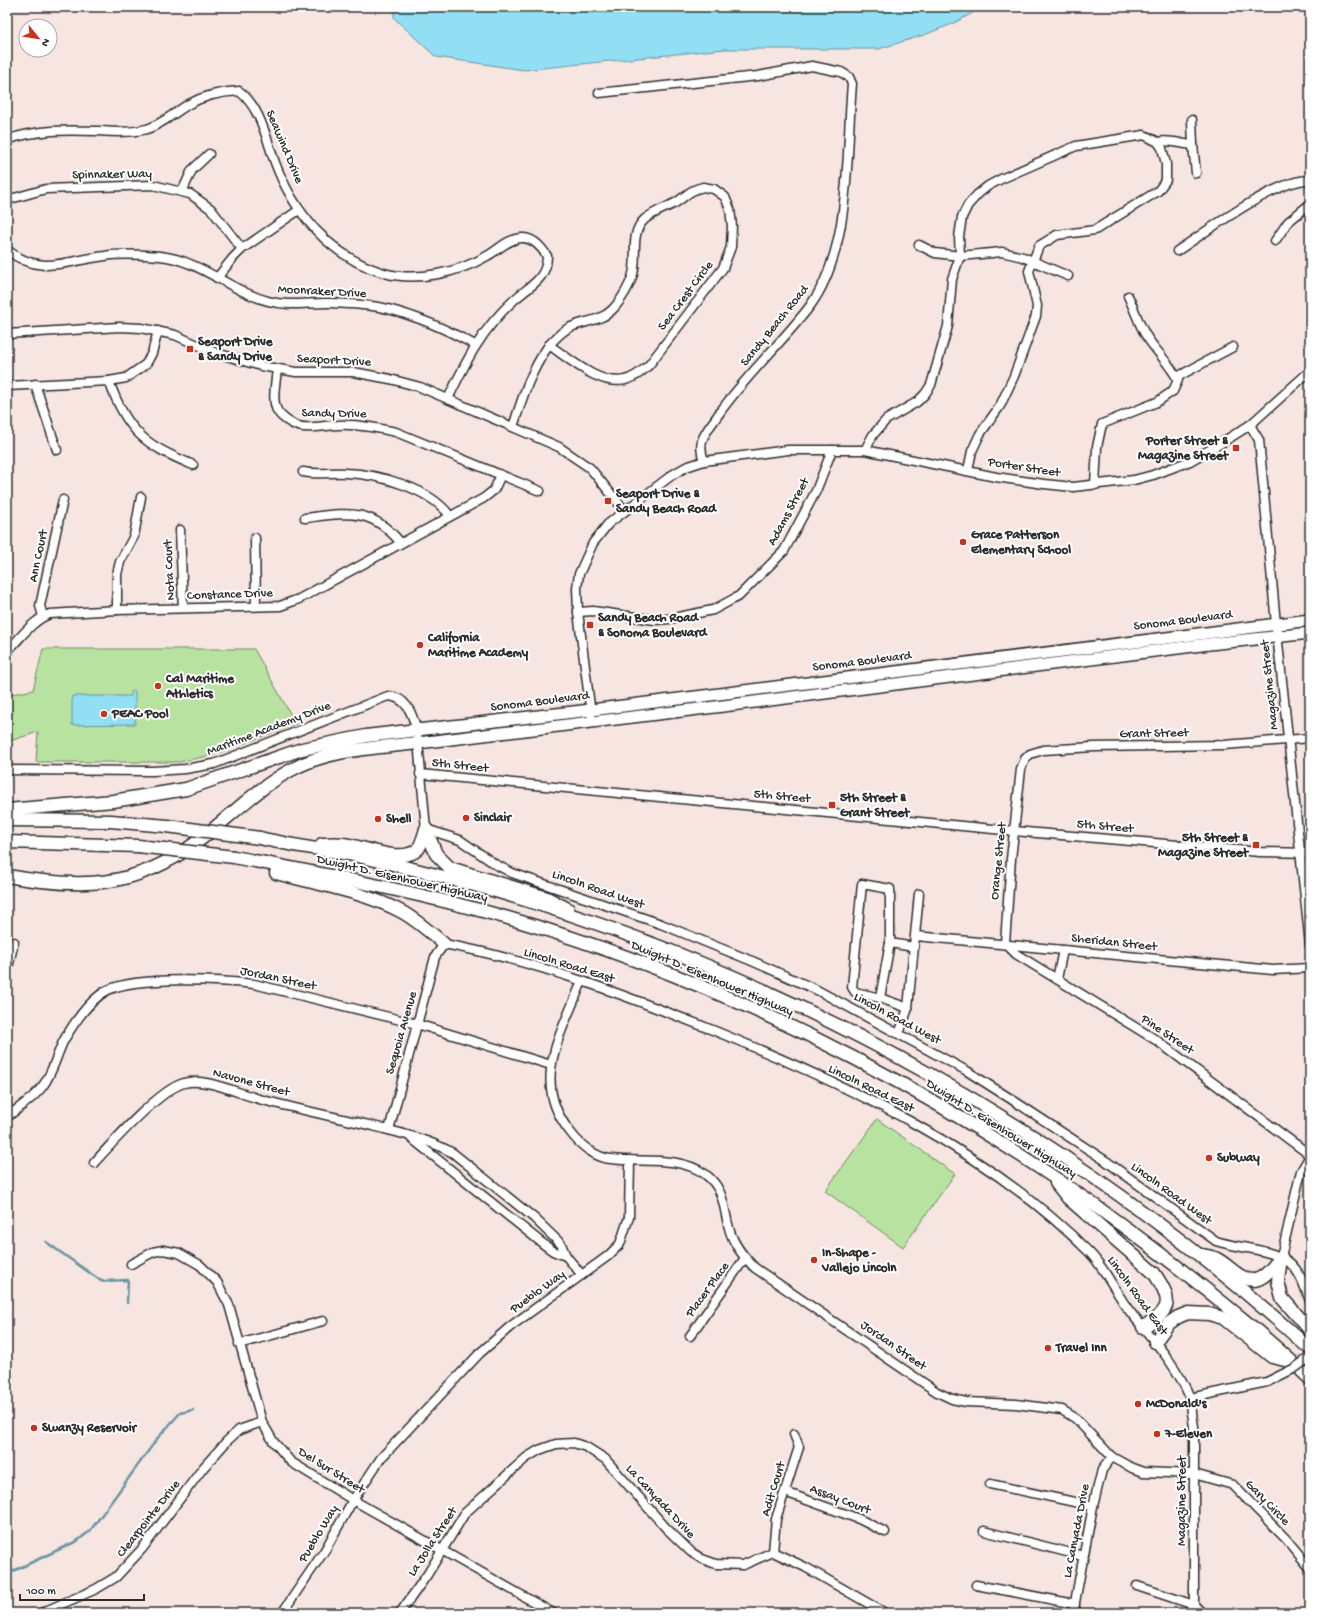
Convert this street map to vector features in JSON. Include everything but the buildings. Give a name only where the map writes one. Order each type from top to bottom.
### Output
[{"type":"highway","points":[[7,810],[113,801],[179,791],[211,782],[308,748],[366,736],[417,730]]},
{"type":"highway","points":[[7,876],[61,884],[111,882],[133,876],[171,860],[197,842],[258,790],[292,769],[344,753],[418,743]]},
{"type":"highway","name":"Dwight D. Eisenhower Highway","points":[[7,820],[111,821],[167,826],[260,838],[347,854],[491,890],[595,923],[731,976],[797,1006],[894,1055],[989,1109],[1050,1148],[1134,1206],[1196,1253],[1310,1350]]},
{"type":"highway","points":[[288,844],[343,844],[404,856],[414,852],[419,847],[426,829]]},
{"type":"highway","points":[[426,829],[436,854],[450,868],[548,898],[595,923]]},
{"type":"highway","name":"Dwight D. Eisenhower Highway","points":[[7,842],[138,846],[234,857],[364,882],[460,904],[554,932],[630,959],[708,990],[855,1059],[982,1131],[1046,1171],[1134,1233],[1231,1310],[1293,1362],[1310,1379]]},
{"type":"highway","points":[[234,857],[271,871],[371,899],[390,906],[422,925],[444,944]]},
{"type":"highway","points":[[1046,1171],[1068,1198],[1154,1274],[1162,1286],[1166,1295],[1166,1307],[1159,1317],[1143,1327]]},
{"type":"highway","points":[[1196,1253],[1217,1259],[1243,1277],[1251,1280],[1256,1280],[1263,1276],[1280,1258]]},
{"type":"highway","points":[[1280,1258],[1278,1289],[1282,1298],[1310,1330]]},
{"type":"highway","points":[[1155,1342],[1168,1324],[1178,1317],[1188,1313],[1209,1314],[1223,1318],[1272,1357],[1293,1362]]},
{"type":"main road","name":"Sonoma Boulevard","points":[[417,730],[591,710],[1310,620]]},
{"type":"main road","name":"Sonoma Boulevard","points":[[418,743],[1088,659],[1310,633]]},
{"type":"street","name":"Sandy Beach Road","points":[[599,93],[758,76],[812,66],[841,72],[850,77],[852,84],[842,217],[837,242],[826,280],[818,295],[801,318],[730,399],[706,432],[702,442],[701,453],[704,461]]},
{"type":"street","name":"Seawind Drive","points":[[7,140],[30,134],[66,130],[138,131],[159,124],[190,104],[206,96],[239,91],[247,97],[261,123],[283,181],[299,210],[316,231],[339,253],[366,267],[386,274],[413,276],[444,272],[481,260],[506,243],[522,238],[533,241],[541,247],[547,256],[544,273],[536,284],[505,308],[475,345],[448,400]]},
{"type":"street","points":[[1192,120],[1196,173]]},
{"type":"street","points":[[865,450],[873,435],[886,420],[917,402],[931,385],[948,326],[952,279],[960,256],[959,237],[962,217],[968,205],[988,186],[1076,146],[1144,135],[1158,142],[1162,148],[1166,164],[1166,180],[1158,191],[1095,230],[1057,235],[1039,246],[1029,271],[1037,306],[1036,316],[1014,376],[1000,406],[980,434],[972,451],[968,470]]},
{"type":"street","points":[[1158,142],[1166,140],[1177,144],[1193,144]]},
{"type":"street","points":[[182,192],[192,170],[209,154]]},
{"type":"street","points":[[1177,251],[1261,197],[1284,185],[1310,180]]},
{"type":"street","name":"Spinnaker Way","points":[[7,200],[54,189],[153,185],[190,194],[211,209],[242,249]]},
{"type":"street","name":"Sea Crest Circle","points":[[513,427],[527,383],[540,358],[549,345],[560,333],[568,328],[603,317],[616,305],[633,274],[635,238],[638,228],[645,219],[677,202],[690,190],[703,187],[714,189],[725,197],[730,209],[732,226],[731,247],[723,268],[649,365],[636,375],[625,380],[615,381],[602,378],[588,371],[549,345]]},
{"type":"street","points":[[1275,241],[1288,222],[1310,204]]},
{"type":"street","points":[[217,278],[232,258],[242,249],[299,210]]},
{"type":"street","points":[[919,245],[935,253],[960,256],[1002,252],[1032,261],[1068,276]]},
{"type":"street","name":"Moonraker Drive","points":[[9,255],[29,263],[48,266],[106,255],[161,256],[197,266],[244,293],[269,302],[300,305],[323,303],[348,304],[388,309],[451,332],[475,345]]},
{"type":"street","points":[[1096,485],[1097,447],[1102,424],[1157,402],[1173,391],[1178,380],[1170,365],[1159,353],[1145,333],[1128,296]]},
{"type":"street","name":"Seaport Drive","points":[[7,334],[119,327],[141,328],[175,335],[239,360],[277,369],[296,372],[353,372],[378,376],[420,387],[559,446],[576,458],[599,478],[625,511]]},
{"type":"street","points":[[7,386],[109,381],[126,378],[146,364],[152,353],[158,331]]},
{"type":"street","points":[[1177,377],[1232,347]]},
{"type":"street","name":"Sandy Drive","points":[[277,369],[274,400],[278,411],[285,419],[297,426],[307,428],[338,425],[382,429],[416,439],[540,492]]},
{"type":"street","name":"Porter Street","points":[[704,461],[788,450],[865,450],[1044,484],[1073,487],[1134,480],[1153,475],[1190,461],[1250,425],[1310,371]]},
{"type":"street","points":[[109,381],[118,404],[134,429],[150,444],[163,453],[193,465]]},
{"type":"street","points":[[35,384],[57,450]]},
{"type":"street","name":"Magazine Street","points":[[1250,425],[1259,440],[1276,624],[1310,945]]},
{"type":"street","name":"Adams Street","points":[[578,612],[593,611],[642,619],[668,620],[713,610],[739,596],[784,551],[816,491],[832,450]]},
{"type":"street","points":[[592,722],[578,612],[577,588],[579,574],[589,551],[600,532],[672,475],[686,467],[704,461]]},
{"type":"street","points":[[303,472],[315,474],[344,472],[380,477],[435,499],[450,516]]},
{"type":"street","name":"Constance Drive","points":[[43,616],[50,614],[117,610],[280,606],[299,599],[400,542],[484,498],[494,490],[501,475]]},
{"type":"street","points":[[117,610],[117,574],[120,562],[134,536],[140,498]]},
{"type":"street","name":"Ann Court","points":[[43,616],[40,606],[63,500]]},
{"type":"street","points":[[305,518],[346,513],[363,516],[389,528],[400,542]]},
{"type":"street","name":"Nota Court","points":[[180,530],[183,608]]},
{"type":"street","points":[[255,538],[256,606]]},
{"type":"street","points":[[7,651],[43,616]]},
{"type":"street","name":"Maritime Academy Drive","points":[[7,770],[153,771],[199,767],[214,764],[388,696],[397,697],[406,704],[412,714],[417,730],[426,829]]},
{"type":"street","name":"Grant Street","points":[[1019,782],[1021,769],[1025,760],[1030,754],[1043,750],[1094,747],[1224,745],[1310,738]]},
{"type":"street","name":"5th Street","points":[[420,774],[1014,832],[1260,852],[1310,853]]},
{"type":"street","name":"Orange Street","points":[[1005,943],[1019,782]]},
{"type":"street","name":"Lincoln Road West","points":[[426,829],[460,840],[494,864],[512,873],[633,914],[752,961],[817,990],[900,1034],[967,1071],[1060,1130],[1106,1161],[1216,1241],[1280,1258],[1290,1263],[1300,1276],[1310,1301]]},
{"type":"street","points":[[880,998],[890,943],[890,889],[862,884],[852,987],[854,992],[880,998],[908,1008]]},
{"type":"street","points":[[900,1034],[908,1008],[919,894]]},
{"type":"street","name":"Sheridan Street","points":[[916,936],[1005,943],[1273,970],[1310,968]]},
{"type":"street","points":[[7,972],[14,942]]},
{"type":"street","points":[[890,943],[914,947]]},
{"type":"street","name":"Pine Street","points":[[1005,943],[1016,954],[1156,1040],[1310,1156]]},
{"type":"street","name":"Lincoln Road East","points":[[444,944],[474,950],[582,982],[654,1007],[782,1059],[842,1087],[923,1129],[998,1176],[1027,1197],[1069,1233],[1102,1268],[1126,1305],[1180,1376],[1190,1398]]},
{"type":"street","name":"Sequoia Avenue","points":[[389,1130],[435,957],[444,944]]},
{"type":"street","points":[[1057,979],[1063,950]]},
{"type":"street","name":"Jordan Street","points":[[7,1117],[42,1088],[52,1071],[64,1041],[80,1016],[97,998],[108,990],[147,982],[228,981],[254,984],[417,1024],[551,1065]]},
{"type":"street","points":[[582,982],[556,1048],[551,1065],[550,1088],[554,1105],[561,1121],[575,1139],[587,1149],[609,1159],[630,1160]]},
{"type":"street","name":"Navone Street","points":[[94,1163],[120,1133],[166,1094],[186,1082],[209,1083],[263,1100],[406,1134],[439,1146],[453,1153],[534,1218],[561,1244],[566,1256],[582,1275]]},
{"type":"street","name":"Navone Street","points":[[406,1134],[448,1166],[542,1243],[554,1251],[566,1256]]},
{"type":"street","points":[[1280,1258],[1301,1171],[1310,1156]]},
{"type":"street","name":"Jordan Street","points":[[630,1160],[678,1164],[705,1174],[721,1193],[726,1207],[729,1228],[739,1252],[755,1268],[937,1392],[952,1399],[966,1402],[1016,1404],[1062,1410],[1074,1418],[1112,1457],[1132,1468],[1143,1472],[1194,1474]]},
{"type":"street","name":"Pueblo Way","points":[[282,1613],[325,1550],[353,1500],[381,1458],[480,1353],[511,1326],[608,1256],[620,1244],[625,1233],[629,1217],[630,1160]]},
{"type":"street","name":"Del Sur Street","points":[[131,1264],[153,1252],[163,1250],[179,1253],[200,1265],[217,1282],[224,1293],[262,1422],[273,1441],[291,1462],[353,1500],[553,1613]]},
{"type":"street","name":"Placer Place","points":[[690,1336],[745,1258]]},
{"type":"street","points":[[239,1344],[323,1321]]},
{"type":"street","points":[[1190,1398],[1267,1382],[1295,1368],[1310,1357]]},
{"type":"street","name":"Magazine Street","points":[[1190,1398],[1194,1427],[1194,1609]]},
{"type":"street","name":"Clearpointe Drive","points":[[41,1613],[96,1589],[116,1578],[142,1549],[203,1468],[227,1441],[239,1430],[262,1422]]},
{"type":"street","name":"Adit Court","points":[[773,1552],[776,1519],[799,1447],[794,1434]]},
{"type":"street","name":"La Canyada Drive","points":[[492,1489],[539,1450],[556,1444],[574,1443],[586,1446],[605,1459],[666,1528],[691,1552],[702,1559],[716,1564],[743,1565],[773,1552]]},
{"type":"street","name":"La Canyada Drive","points":[[1073,1613],[1093,1506],[1102,1470],[1112,1457]]},
{"type":"street","name":"Gary Circle","points":[[1194,1474],[1233,1485],[1286,1539],[1310,1568]]},
{"type":"street","points":[[990,1484],[1093,1506]]},
{"type":"street","name":"La Jolla Street","points":[[400,1613],[465,1513],[492,1489]]},
{"type":"street","name":"Assay Court","points":[[785,1492],[859,1520],[885,1532]]},
{"type":"street","points":[[984,1531],[1083,1556]]},
{"type":"street","points":[[773,1552],[805,1567],[885,1613]]},
{"type":"street","points":[[976,1585],[1074,1604]]},
{"type":"street","points":[[1137,1586],[1202,1613]]},
{"type":"street","points":[[532,1613],[540,1606]]},
{"type":"green space","name":"Cal Maritime Athletics","points":[[43,649],[254,649],[296,724],[213,755],[179,762],[36,762],[38,732],[13,740],[7,740],[7,695],[33,690]]},
{"type":"green space","points":[[877,1119],[955,1174],[903,1247],[825,1191]]},
{"type":"water","points":[[394,7],[984,7],[952,24],[924,35],[879,49],[725,49],[524,70],[436,57],[394,18]]},
{"type":"water","name":"PEAC Pool","points":[[131,691],[135,691],[135,724],[72,725],[72,696],[131,696]]},
{"type":"waterway","points":[[46,1242],[97,1278],[104,1281],[128,1280],[127,1303]]},
{"type":"waterway","points":[[7,1574],[77,1541],[90,1531],[157,1439],[180,1413],[193,1410]]},
{"type":"place","name":"Seaport Drive & Sandy Drive","points":[[190,349]]},
{"type":"place","name":"Porter Street & Magazine Street","points":[[1236,448]]},
{"type":"place","name":"Seaport Drive & Sandy Beach Road","points":[[608,501]]},
{"type":"place","name":"Grace Patterson Elementary School","points":[[963,542]]},
{"type":"place","name":"Sandy Beach Road & Sonoma Boulevard","points":[[590,625]]},
{"type":"place","name":"California Maritime Academy","points":[[420,645]]},
{"type":"place","name":"Cal Maritime Athletics","points":[[158,686]]},
{"type":"place","name":"PEAC Pool","points":[[104,714]]},
{"type":"place","name":"5th Street & Grant Street","points":[[832,805]]},
{"type":"place","name":"Sinclair","points":[[466,818]]},
{"type":"place","name":"Shell","points":[[378,819]]},
{"type":"place","name":"5th Street & Magazine Street","points":[[1256,845]]},
{"type":"place","name":"Subway","points":[[1209,1158]]},
{"type":"place","name":"In-Shape - Vallejo Lincoln","points":[[814,1260]]},
{"type":"place","name":"Travel Inn","points":[[1048,1348]]},
{"type":"place","name":"McDonald's","points":[[1138,1404]]},
{"type":"place","name":"Swanzy Reservoir","points":[[34,1428]]},
{"type":"place","name":"7-Eleven","points":[[1157,1434]]}]
